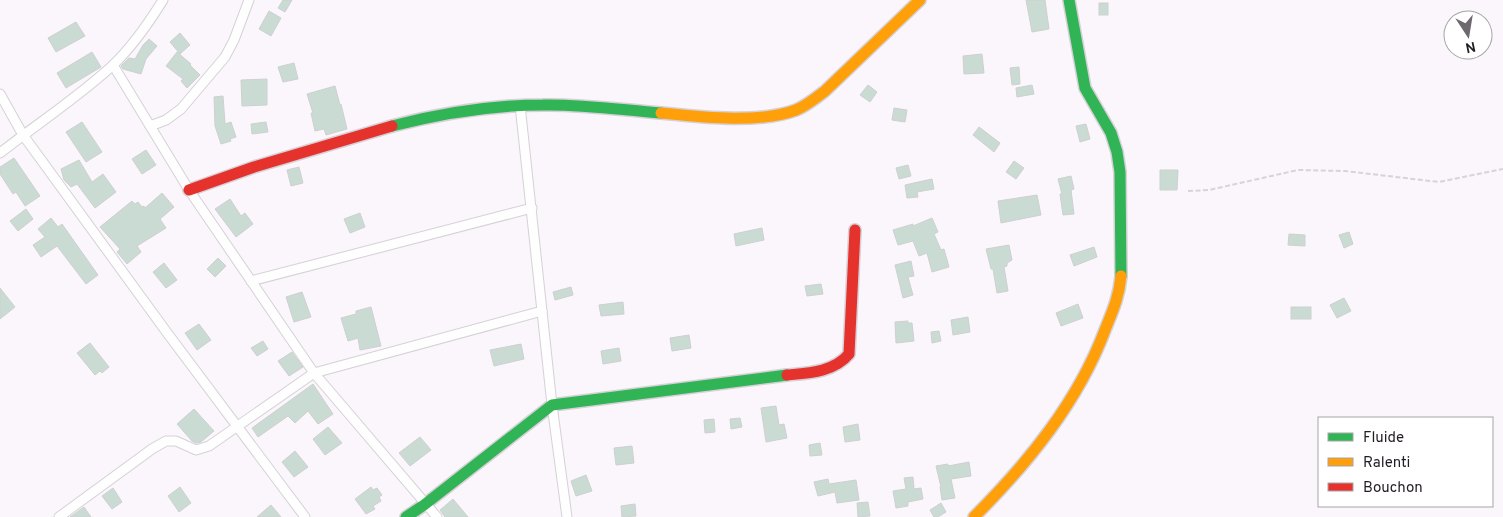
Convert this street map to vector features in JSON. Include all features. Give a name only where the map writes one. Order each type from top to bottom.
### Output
[{"type":"street","points":[[0,153],[77,95],[113,65],[150,20],[163,0]]},
{"type":"street","points":[[150,126],[166,120],[181,108],[225,57],[234,40],[249,0]]},
{"type":"street","points":[[189,190],[231,174],[362,134],[438,115],[520,105],[560,104],[699,116],[750,118],[774,116],[790,112],[818,98],[920,0]]},
{"type":"street","points":[[974,517],[1010,481],[1063,412],[1099,348],[1119,295],[1121,275],[1120,172],[1118,154],[1114,141],[1085,88],[1069,0]]},
{"type":"street","points":[[113,65],[189,190],[314,374],[436,517]]},
{"type":"street","points":[[0,94],[23,135],[305,517]]},
{"type":"street","points":[[520,105],[552,405],[567,517]]},
{"type":"street","points":[[251,281],[532,208]]},
{"type":"street","points":[[406,517],[552,405],[798,374],[831,368],[844,362],[849,354],[855,230]]},
{"type":"street","points":[[59,517],[152,449],[166,441],[176,441],[196,450],[201,450],[314,374],[542,311]]},
{"type":"path","points":[[1188,191],[1209,190],[1298,170],[1345,171],[1439,182],[1503,169]]},
{"type":"building","points":[[283,0],[292,0],[285,12],[278,8]]},
{"type":"building","points":[[1026,0],[1045,0],[1049,29],[1032,32]]},
{"type":"building","points":[[1099,3],[1108,3],[1108,15],[1099,15]]},
{"type":"building","points":[[269,11],[281,18],[271,36],[259,29]]},
{"type":"building","points":[[76,22],[85,36],[56,52],[48,38]]},
{"type":"building","points":[[180,33],[190,45],[180,54],[170,42]]},
{"type":"building","points":[[149,39],[157,46],[146,59],[141,74],[123,69],[121,66],[129,58],[135,59]]},
{"type":"building","points":[[92,52],[101,67],[66,88],[57,73]]},
{"type":"building","points":[[177,52],[200,75],[187,88],[181,81],[183,79],[166,66]]},
{"type":"building","points":[[982,54],[984,73],[964,74],[963,56]]},
{"type":"building","points":[[294,63],[298,79],[283,82],[278,67]]},
{"type":"building","points":[[1019,67],[1020,84],[1012,85],[1010,68]]},
{"type":"building","points":[[267,79],[267,105],[242,106],[241,80]]},
{"type":"building","points":[[868,85],[877,92],[870,102],[860,95]]},
{"type":"building","points":[[1032,85],[1034,94],[1017,97],[1016,88]]},
{"type":"building","points":[[335,86],[347,129],[326,135],[324,129],[315,131],[311,113],[313,113],[307,94]]},
{"type":"building","points":[[223,96],[225,124],[231,122],[236,137],[230,139],[231,141],[221,144],[215,126],[214,97]]},
{"type":"building","points":[[894,108],[907,110],[905,122],[892,120]]},
{"type":"building","points":[[82,122],[102,152],[86,162],[66,132]]},
{"type":"building","points":[[266,122],[268,132],[252,134],[251,124]]},
{"type":"building","points":[[1086,124],[1090,139],[1080,142],[1076,126]]},
{"type":"building","points":[[979,127],[1000,143],[994,152],[973,135]]},
{"type":"building","points":[[146,150],[156,165],[142,174],[132,159]]},
{"type":"building","points":[[14,158],[40,196],[25,206],[16,192],[13,194],[0,174],[0,167]]},
{"type":"building","points":[[79,160],[92,182],[103,174],[116,192],[95,208],[77,184],[71,187],[64,180],[61,169]]},
{"type":"building","points":[[1014,161],[1024,168],[1016,179],[1006,172]]},
{"type":"building","points":[[908,165],[911,176],[899,179],[896,168]]},
{"type":"building","points":[[299,167],[303,183],[291,186],[287,170]]},
{"type":"building","points":[[1160,170],[1178,170],[1177,190],[1160,190]]},
{"type":"building","points":[[1071,176],[1074,189],[1071,190],[1074,214],[1063,215],[1060,194],[1062,194],[1058,179]]},
{"type":"building","points":[[932,179],[934,189],[917,192],[918,197],[907,198],[905,185]]},
{"type":"building","points":[[162,193],[174,207],[160,219],[166,228],[137,246],[141,252],[127,264],[117,252],[120,249],[100,227],[132,201],[135,204],[138,202],[145,208]]},
{"type":"building","points":[[1037,195],[1041,215],[1001,223],[998,201]]},
{"type":"building","points":[[230,199],[241,216],[245,213],[253,224],[236,237],[215,209]]},
{"type":"building","points":[[26,209],[33,219],[18,231],[10,221]]},
{"type":"building","points":[[360,213],[365,227],[350,233],[344,219]]},
{"type":"building","points":[[51,218],[58,227],[62,224],[98,275],[86,284],[57,246],[41,257],[33,245],[45,237],[38,229]]},
{"type":"building","points":[[932,218],[938,232],[934,234],[941,250],[944,249],[949,267],[932,272],[927,253],[919,256],[913,241],[898,245],[893,230],[913,224],[913,226]]},
{"type":"building","points":[[762,228],[764,240],[736,246],[734,234]]},
{"type":"building","points":[[1349,232],[1353,244],[1344,248],[1339,235]]},
{"type":"building","points":[[1289,234],[1305,235],[1305,246],[1288,245]]},
{"type":"building","points":[[1009,245],[1012,260],[1004,267],[1008,291],[997,293],[993,269],[991,269],[986,249]]},
{"type":"building","points":[[1094,247],[1097,257],[1074,266],[1070,255]]},
{"type":"building","points":[[218,258],[226,266],[215,277],[207,269]]},
{"type":"building","points":[[911,261],[914,276],[908,277],[913,295],[903,298],[895,265]]},
{"type":"building","points":[[164,263],[177,280],[166,288],[153,272]]},
{"type":"building","points":[[821,284],[823,294],[807,296],[805,286]]},
{"type":"building","points":[[571,287],[573,295],[555,300],[553,292]]},
{"type":"building","points":[[0,288],[15,307],[0,319]]},
{"type":"building","points":[[302,292],[311,317],[294,322],[286,297]]},
{"type":"building","points":[[1344,298],[1351,311],[1337,318],[1330,305]]},
{"type":"building","points":[[623,302],[624,314],[601,316],[599,305]]},
{"type":"building","points":[[1078,304],[1083,318],[1061,326],[1056,313]]},
{"type":"building","points":[[371,307],[381,346],[360,350],[358,338],[348,341],[341,318]]},
{"type":"building","points":[[1291,307],[1311,307],[1311,319],[1291,319]]},
{"type":"building","points":[[968,317],[970,332],[953,335],[951,320]]},
{"type":"building","points":[[908,321],[908,323],[912,323],[914,341],[896,343],[895,322]]},
{"type":"building","points":[[199,324],[211,340],[197,350],[185,333]]},
{"type":"building","points":[[939,331],[941,341],[932,343],[931,332]]},
{"type":"building","points":[[689,335],[691,348],[672,351],[670,338]]},
{"type":"building","points":[[263,341],[268,349],[257,356],[251,348]]},
{"type":"building","points":[[90,343],[109,367],[102,373],[100,371],[95,375],[77,353]]},
{"type":"building","points":[[521,344],[524,359],[494,366],[490,350]]},
{"type":"building","points":[[619,348],[621,361],[603,364],[601,351]]},
{"type":"building","points":[[292,352],[303,367],[289,376],[278,361]]},
{"type":"building","points":[[313,384],[333,414],[318,424],[308,411],[295,423],[288,416],[258,437],[252,428]]},
{"type":"building","points":[[776,406],[779,425],[784,424],[787,438],[766,442],[761,408]]},
{"type":"building","points":[[194,409],[214,431],[201,442],[196,443],[177,424]]},
{"type":"building","points":[[740,418],[742,427],[731,429],[730,419]]},
{"type":"building","points":[[714,419],[715,432],[705,433],[704,420]]},
{"type":"building","points":[[858,424],[860,440],[845,442],[843,427]]},
{"type":"building","points":[[328,427],[342,443],[325,455],[313,439]]},
{"type":"building","points":[[420,437],[431,450],[410,466],[399,453]]},
{"type":"building","points":[[820,443],[822,455],[810,456],[809,445]]},
{"type":"building","points":[[632,446],[634,463],[616,465],[614,448]]},
{"type":"building","points":[[295,451],[308,467],[294,477],[282,462]]},
{"type":"building","points":[[969,462],[971,476],[951,479],[955,498],[942,500],[936,466]]},
{"type":"building","points":[[586,475],[592,491],[576,496],[571,481]]},
{"type":"building","points":[[913,477],[914,489],[921,488],[923,499],[908,502],[908,506],[896,508],[893,491],[906,489],[904,478]]},
{"type":"building","points":[[828,479],[829,484],[856,480],[859,500],[837,503],[835,492],[818,496],[814,482]]},
{"type":"building","points":[[180,487],[191,503],[179,512],[168,496]]},
{"type":"building","points":[[371,487],[373,490],[377,488],[382,495],[379,497],[381,501],[373,506],[375,509],[366,514],[355,499]]},
{"type":"building","points":[[113,488],[122,502],[112,509],[102,496]]},
{"type":"building","points":[[453,499],[468,517],[445,517],[440,510]]},
{"type":"building","points":[[868,502],[870,516],[858,517],[857,503]]},
{"type":"building","points":[[941,503],[946,512],[938,517],[934,517],[930,510]]},
{"type":"building","points":[[635,504],[636,516],[622,517],[621,506]]},
{"type":"building","points":[[271,505],[281,517],[257,517]]},
{"type":"building","points":[[84,507],[91,517],[70,517]]},
{"type":"traffic: fast","points":[[1069,0],[1085,88],[1111,133],[1117,152],[1120,172],[1121,276]]},
{"type":"traffic: fast","points":[[392,126],[467,111],[524,105],[572,105],[661,113]]},
{"type":"traffic: fast","points":[[406,517],[552,405],[787,375]]},
{"type":"traffic: slow","points":[[661,113],[711,118],[747,118],[765,117],[796,110],[825,91],[920,0]]},
{"type":"traffic: slow","points":[[974,517],[1032,453],[1066,407],[1081,382],[1105,330],[1119,290],[1121,276]]},
{"type":"traffic: jam","points":[[189,190],[254,167],[392,126]]},
{"type":"traffic: jam","points":[[787,375],[829,368],[836,365],[849,354],[855,230]]}]
